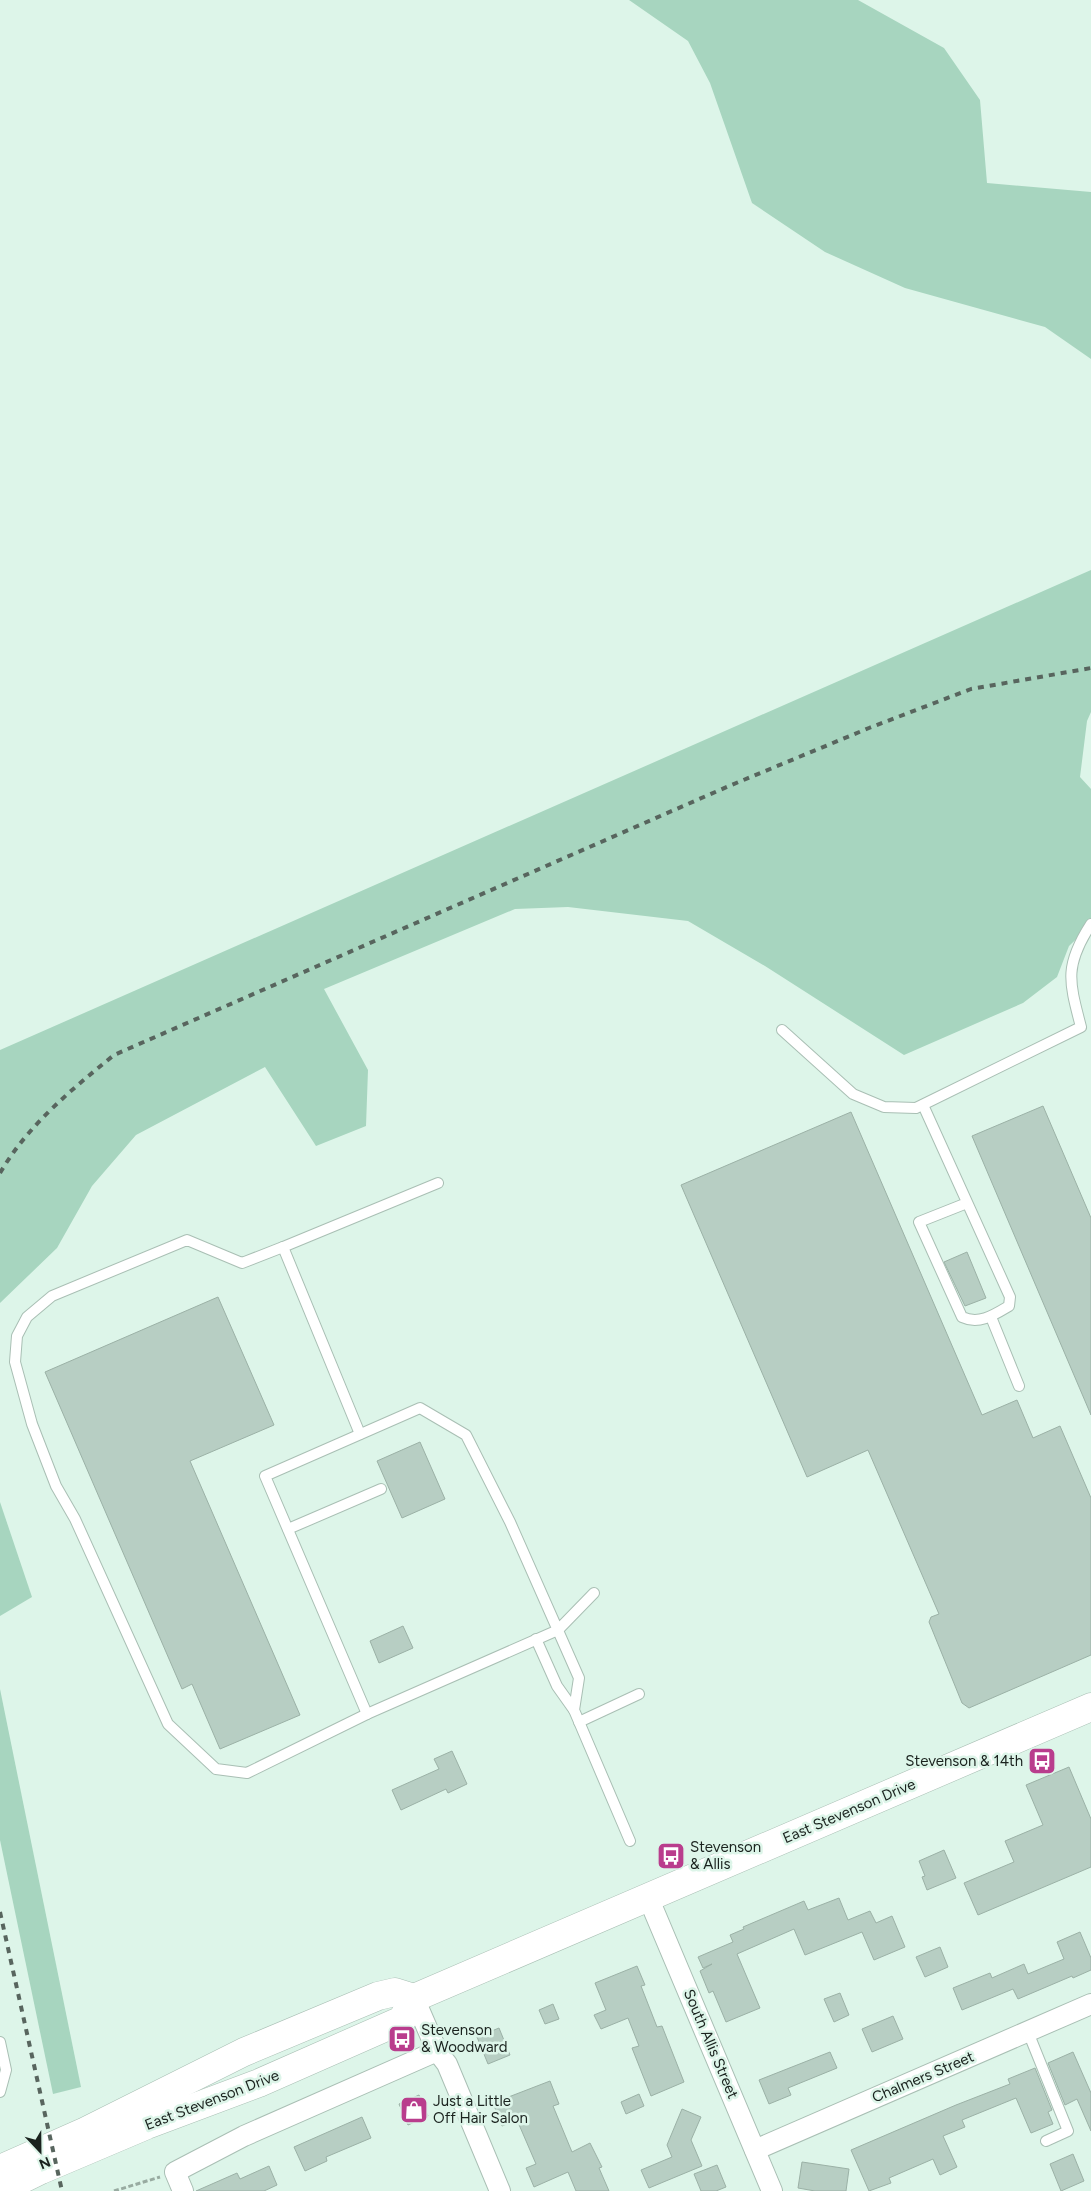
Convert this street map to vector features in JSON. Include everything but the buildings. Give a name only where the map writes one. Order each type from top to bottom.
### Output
[{"type":"main road","name":"East Stevenson Drive","points":[[0,2190],[41,2170],[147,2125],[259,2083],[402,2020],[414,1998],[1091,1707]]},
{"type":"main road","name":"East Stevenson Drive","points":[[0,2169],[86,2131],[244,2052],[378,1996],[395,1992],[414,1998]]},
{"type":"street","name":"South Allis Street","points":[[648,1898],[772,2191]]},
{"type":"street","points":[[414,1998],[438,2051],[447,2064],[500,2191]]},
{"type":"street","name":"Chalmers Street","points":[[755,2150],[1091,2004]]},
{"type":"street","points":[[183,2191],[175,2172],[244,2136],[438,2051]]},
{"type":"lane","points":[[782,1030],[853,1094],[884,1107],[916,1108],[1081,1027],[1072,994],[1071,966],[1079,942],[1091,924]]},
{"type":"lane","points":[[922,1105],[967,1202],[1010,1297],[1009,1306],[991,1317],[972,1322],[962,1317],[920,1222],[967,1202]]},
{"type":"lane","points":[[438,1182],[242,1263],[187,1240],[52,1296],[27,1317],[17,1336],[15,1362],[32,1424],[56,1486],[75,1519],[168,1724],[216,1768],[247,1773],[367,1714],[558,1630],[594,1593]]},
{"type":"lane","points":[[283,1247],[360,1434]]},
{"type":"lane","points":[[991,1317],[1019,1386]]},
{"type":"lane","points":[[367,1714],[265,1476],[420,1408],[466,1434],[510,1522],[579,1678],[574,1710]]},
{"type":"lane","points":[[288,1529],[380,1489]]},
{"type":"lane","points":[[536,1639],[557,1686],[574,1710],[630,1841]]},
{"type":"lane","points":[[579,1722],[639,1694]]},
{"type":"lane","points":[[1028,2032],[1068,2131],[1046,2141]]},
{"type":"lane","points":[[0,2042],[6,2070],[0,2092]]},
{"type":"path","points":[[114,2191],[175,2172]]},
{"type":"green space","points":[[629,0],[858,0],[944,48],[980,100],[987,183],[1091,192],[1091,359],[1045,327],[905,288],[825,252],[752,203],[710,83],[688,41]]},
{"type":"green space","points":[[1091,570],[1091,712],[1087,721],[1080,777],[1091,789],[1091,925],[1069,946],[1057,977],[1023,1003],[904,1055],[765,966],[688,921],[568,907],[515,909],[324,989],[368,1070],[366,1126],[316,1146],[265,1067],[136,1135],[92,1186],[57,1248],[0,1303],[0,1050]]},
{"type":"green space","points":[[0,1502],[32,1597],[0,1616]]},
{"type":"green space","points":[[0,1689],[81,2087],[53,2094],[0,1840]]},
{"type":"railway","points":[[0,1173],[24,1139],[51,1109],[114,1055],[729,786],[869,728],[971,689],[1091,668]]},
{"type":"railway","points":[[0,1912],[62,2191]]},
{"type":"place","name":"Stevenson & 14th","points":[[1042,1761]]},
{"type":"place","name":"Stevenson & Allis","points":[[671,1856]]},
{"type":"place","name":"Stevenson & Woodward","points":[[402,2039]]},
{"type":"place","name":"Just a Little Off Hair Salon","points":[[414,2110]]}]
